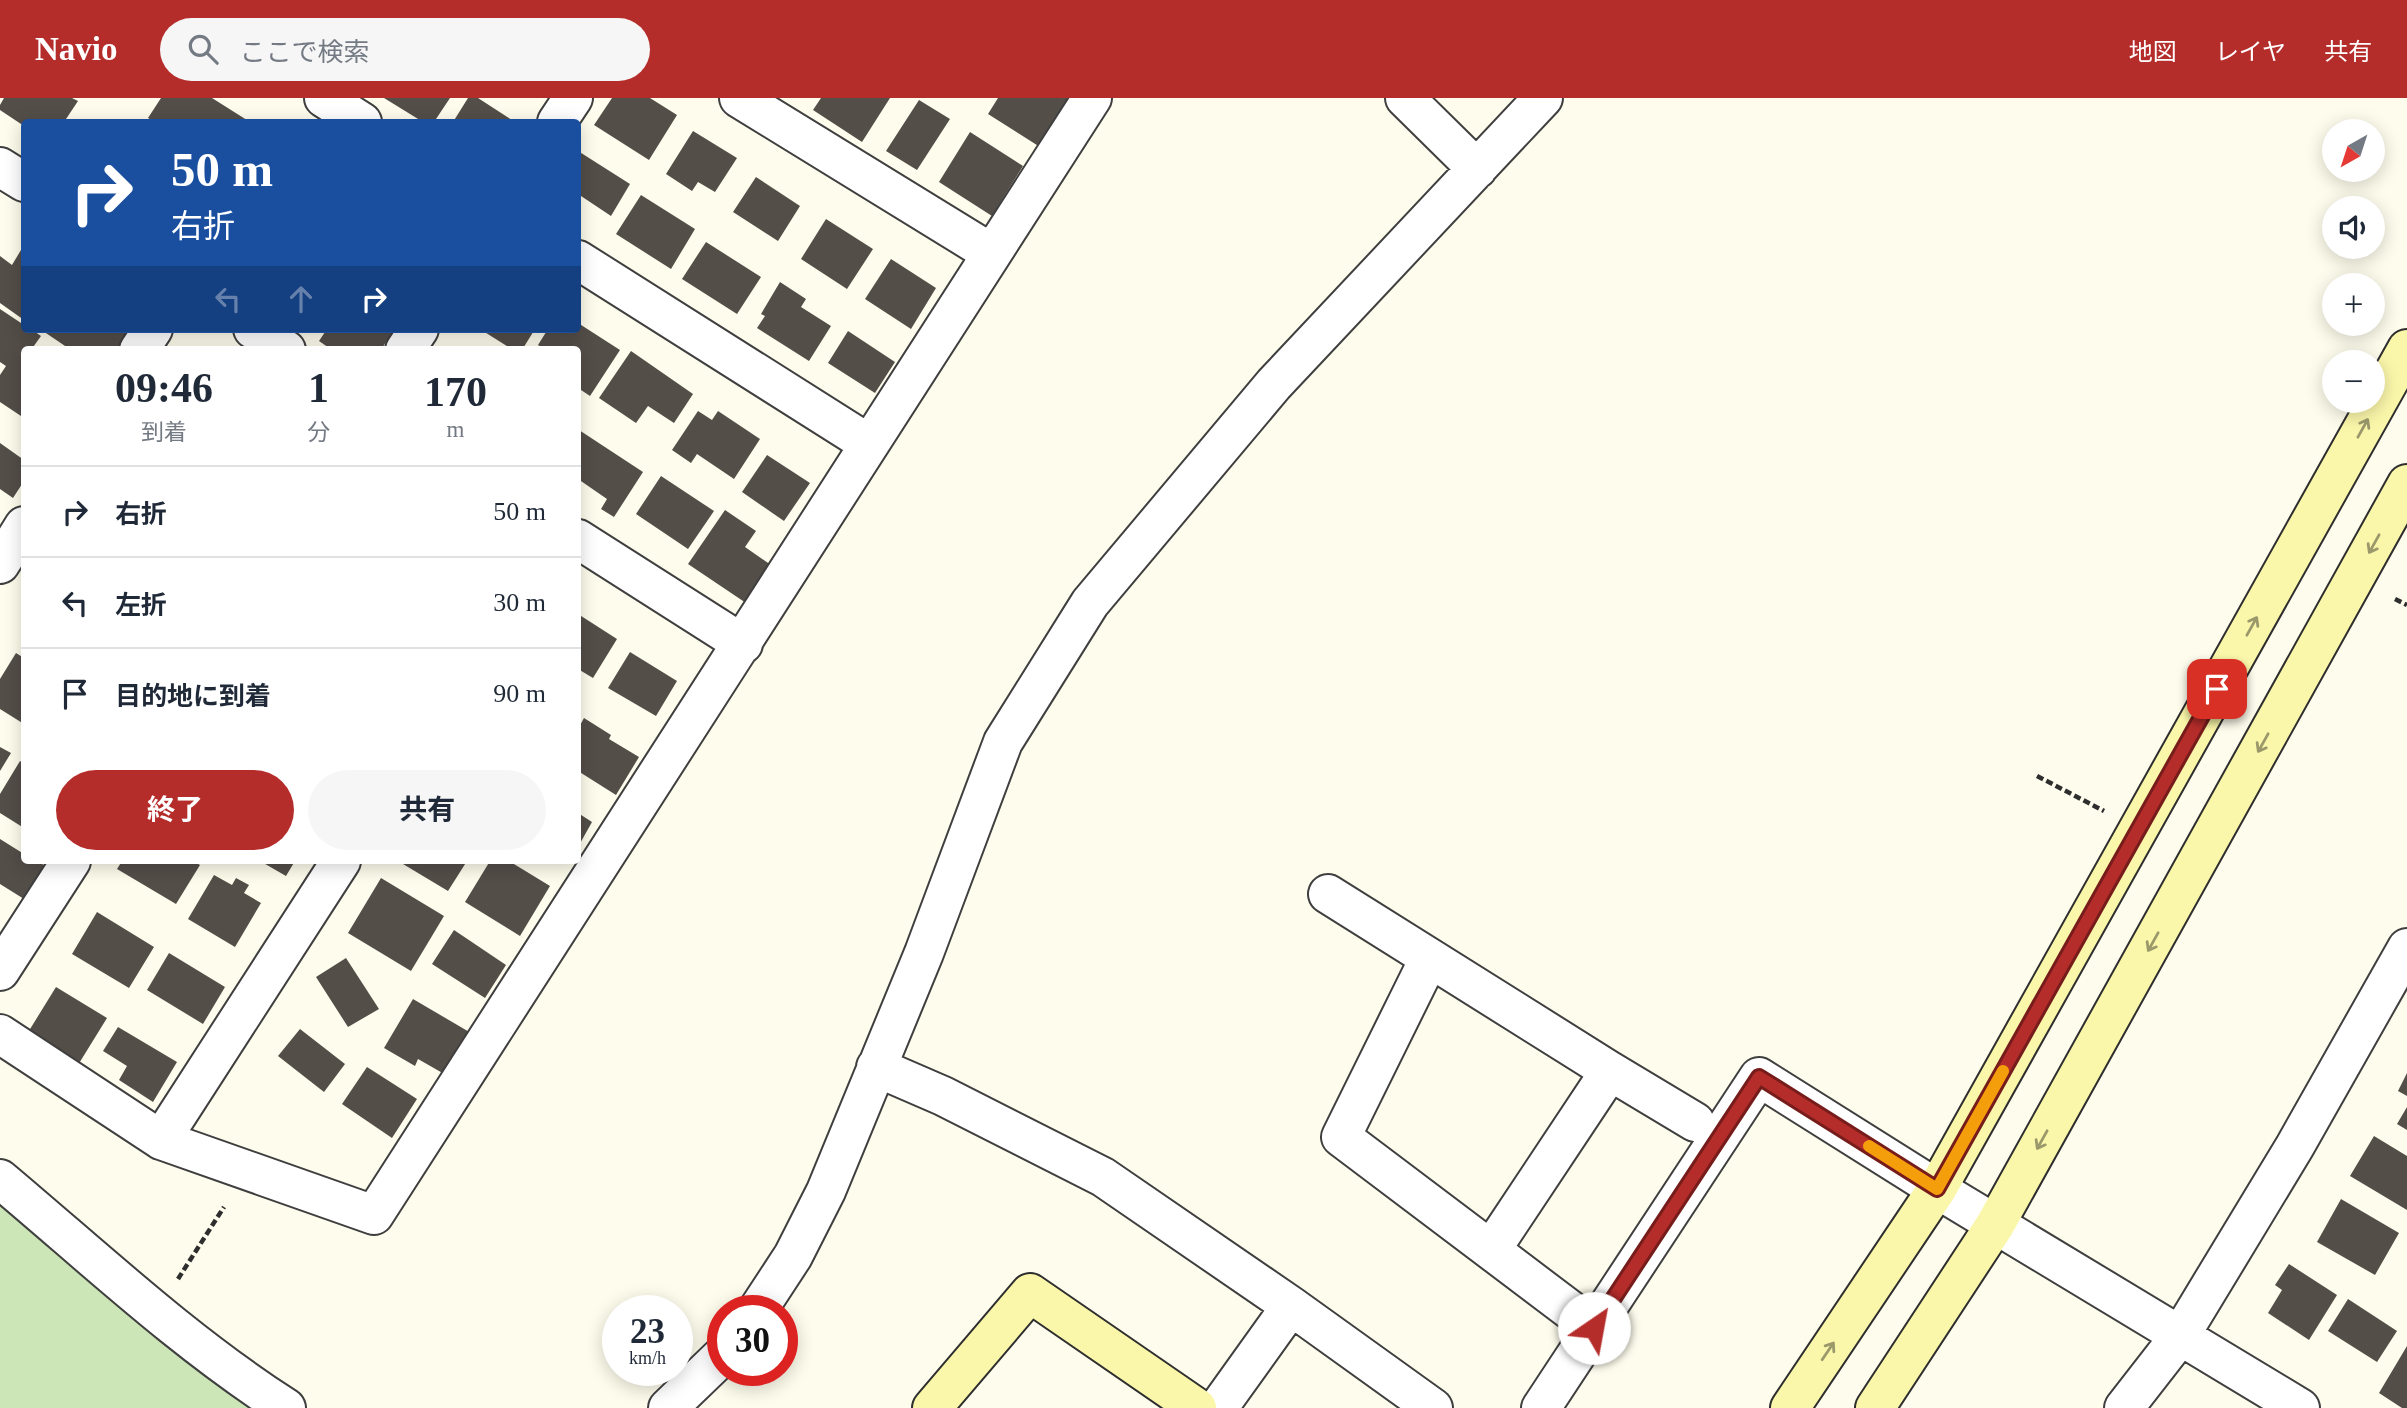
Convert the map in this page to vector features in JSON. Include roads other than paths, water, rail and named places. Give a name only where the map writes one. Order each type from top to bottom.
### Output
[{"type":"street","points":[[324,98],[357,119]]},
{"type":"street","points":[[559,119],[573,98]]},
{"type":"street","points":[[739,98],[991,253]]},
{"type":"street","points":[[0,1034],[162,1140],[374,1215],[1092,98]]},
{"type":"street","points":[[1405,98],[1477,169]]},
{"type":"street","points":[[768,1295],[793,1256],[826,1191],[924,953],[1003,742],[1090,603],[1274,384],[1543,98]]},
{"type":"street","points":[[0,167],[21,180]]},
{"type":"street","points":[[581,262],[869,444]]},
{"type":"street","points":[[259,333],[280,346]]},
{"type":"street","points":[[1790,1408],[1937,1189],[2407,349]]},
{"type":"street","points":[[1875,1408],[1995,1225],[2407,484]]},
{"type":"street","points":[[0,564],[21,531]]},
{"type":"street","points":[[581,541],[743,644]]},
{"type":"street","points":[[0,971],[69,864]]},
{"type":"street","points":[[162,1140],[339,864]]},
{"type":"street","points":[[1328,894],[1695,1122]]},
{"type":"street","points":[[2124,1408],[2180,1336],[2295,1146],[2407,947]]},
{"type":"street","points":[[1429,959],[1341,1137],[1594,1328]]},
{"type":"street","points":[[876,1067],[943,1096],[1103,1177],[1291,1306],[1433,1408]]},
{"type":"street","points":[[1491,1250],[1610,1071]]},
{"type":"street","points":[[1541,1408],[1759,1077],[1995,1225],[2300,1408]]},
{"type":"street","points":[[0,1179],[216,1360],[286,1408]]},
{"type":"street","points":[[932,1408],[1030,1293],[1196,1408]]},
{"type":"street","points":[[1218,1408],[1291,1306]]},
{"type":"street","points":[[668,1408],[707,1370]]}]
